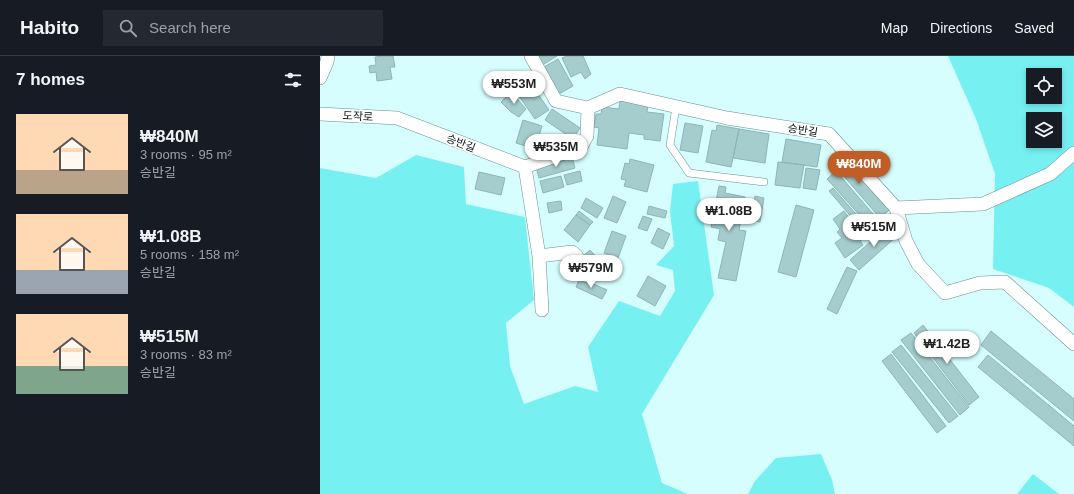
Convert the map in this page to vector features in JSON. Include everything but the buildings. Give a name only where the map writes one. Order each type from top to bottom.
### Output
[{"type":"street","points":[[320,78],[328,56]]},
{"type":"street","points":[[531,56],[556,101],[588,108],[587,136],[581,147],[525,167],[539,256],[542,310]]},
{"type":"street","name":"승반길","points":[[588,108],[620,94],[727,118],[829,134],[896,208]]},
{"type":"street","name":"도작로","points":[[320,114],[397,118]]},
{"type":"street","name":"승반길","points":[[397,118],[525,167]]},
{"type":"street","points":[[1074,153],[1050,174],[983,204],[896,208],[906,241],[918,264],[945,293],[980,283],[1005,282],[1074,344]]},
{"type":"street","points":[[539,256],[572,252],[576,255],[587,276]]},
{"type":"lane","points":[[676,107],[670,145],[689,173],[764,182]]},
{"type":"shaded area","points":[[948,56],[1074,56],[1074,307],[1049,288],[993,269],[995,174],[976,119]]},
{"type":"shaded area","points":[[416,155],[464,167],[466,204],[525,217],[534,300],[506,323],[510,366],[524,404],[575,386],[598,392],[588,347],[619,301],[660,316],[675,291],[673,270],[656,265],[674,246],[670,211],[673,184],[698,181],[714,295],[642,414],[662,483],[688,494],[320,494],[320,168],[376,178]]},
{"type":"shaded area","points":[[821,454],[832,480],[835,494],[748,494],[755,481],[776,458]]},
{"type":"shaded area","points":[[1033,474],[1059,494],[1017,494]]}]
